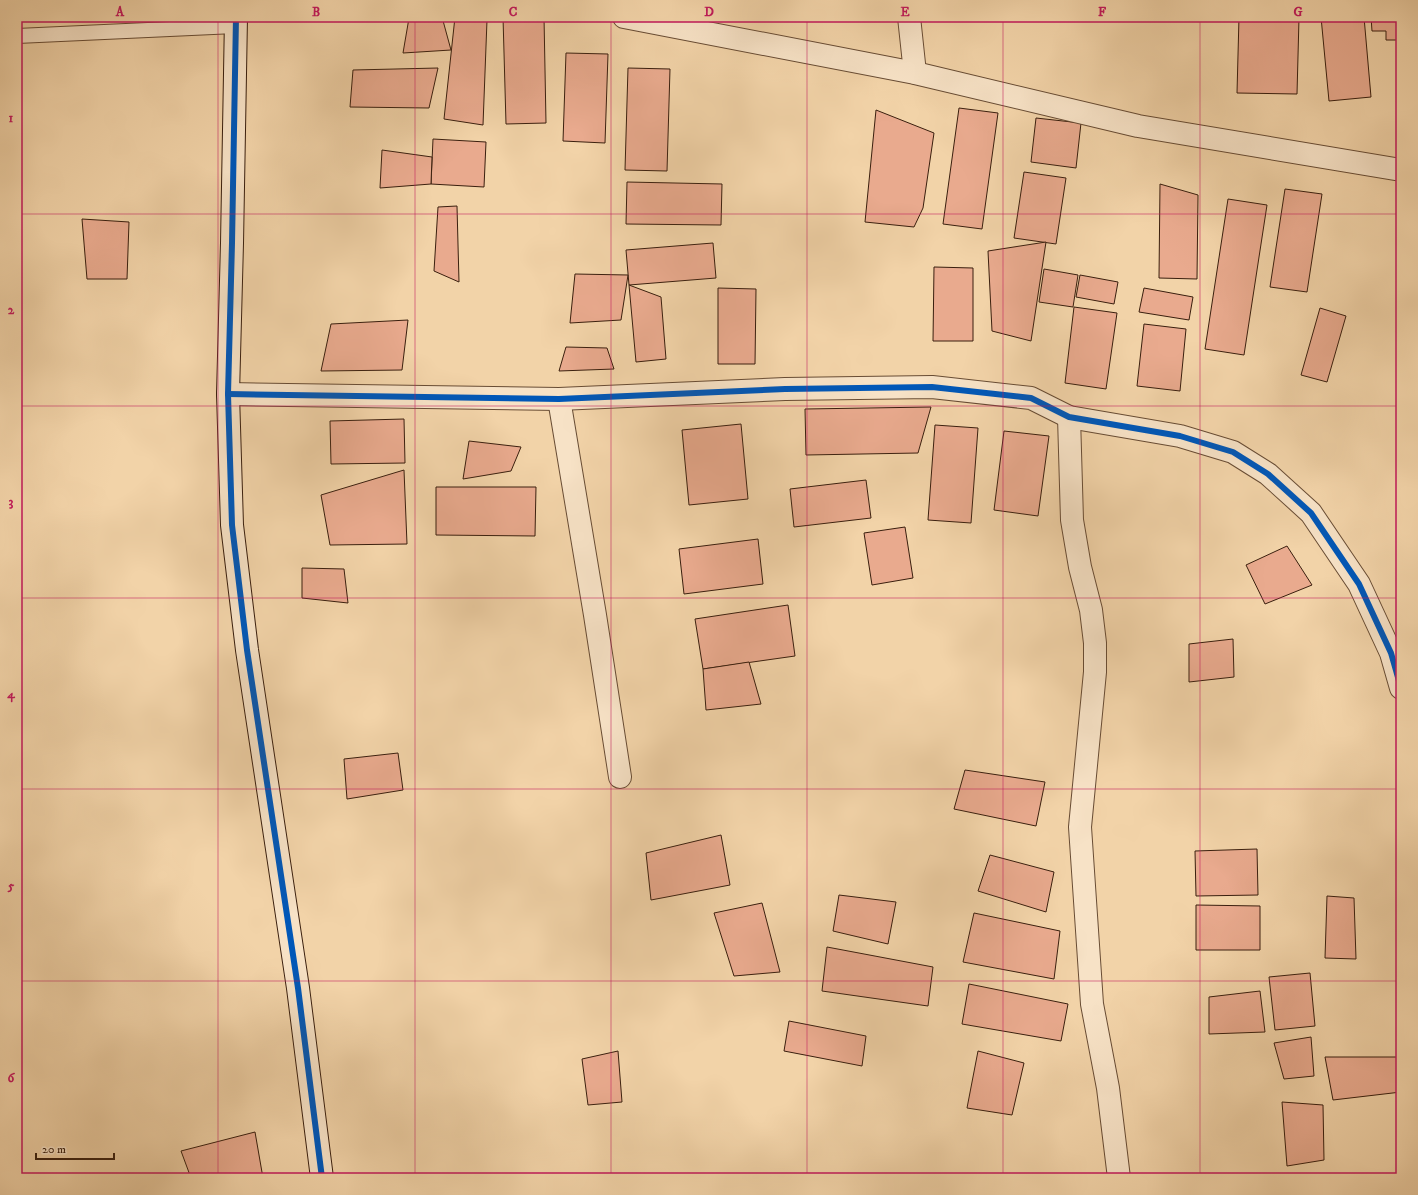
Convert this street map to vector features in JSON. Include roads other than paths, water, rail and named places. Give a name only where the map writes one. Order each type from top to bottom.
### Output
[{"type":"street","points":[[624,17],[915,72],[1138,126],[1401,170]]},
{"type":"street","points":[[909,17],[915,72]]},
{"type":"street","points":[[235,21],[228,394],[232,525],[247,650],[298,988],[322,1178]]},
{"type":"street","points":[[228,394],[559,399],[784,389],[932,387],[1031,398],[1069,417],[1180,436],[1233,452],[1268,474],[1311,513],[1359,584],[1391,653],[1401,688]]},
{"type":"street","points":[[559,399],[595,614],[620,777]]},
{"type":"street","points":[[1069,417],[1072,520],[1080,567],[1091,610],[1095,643],[1094,672],[1080,827],[1092,1004],[1108,1088],[1119,1178]]},
{"type":"lane","points":[[17,36],[235,21]]}]
